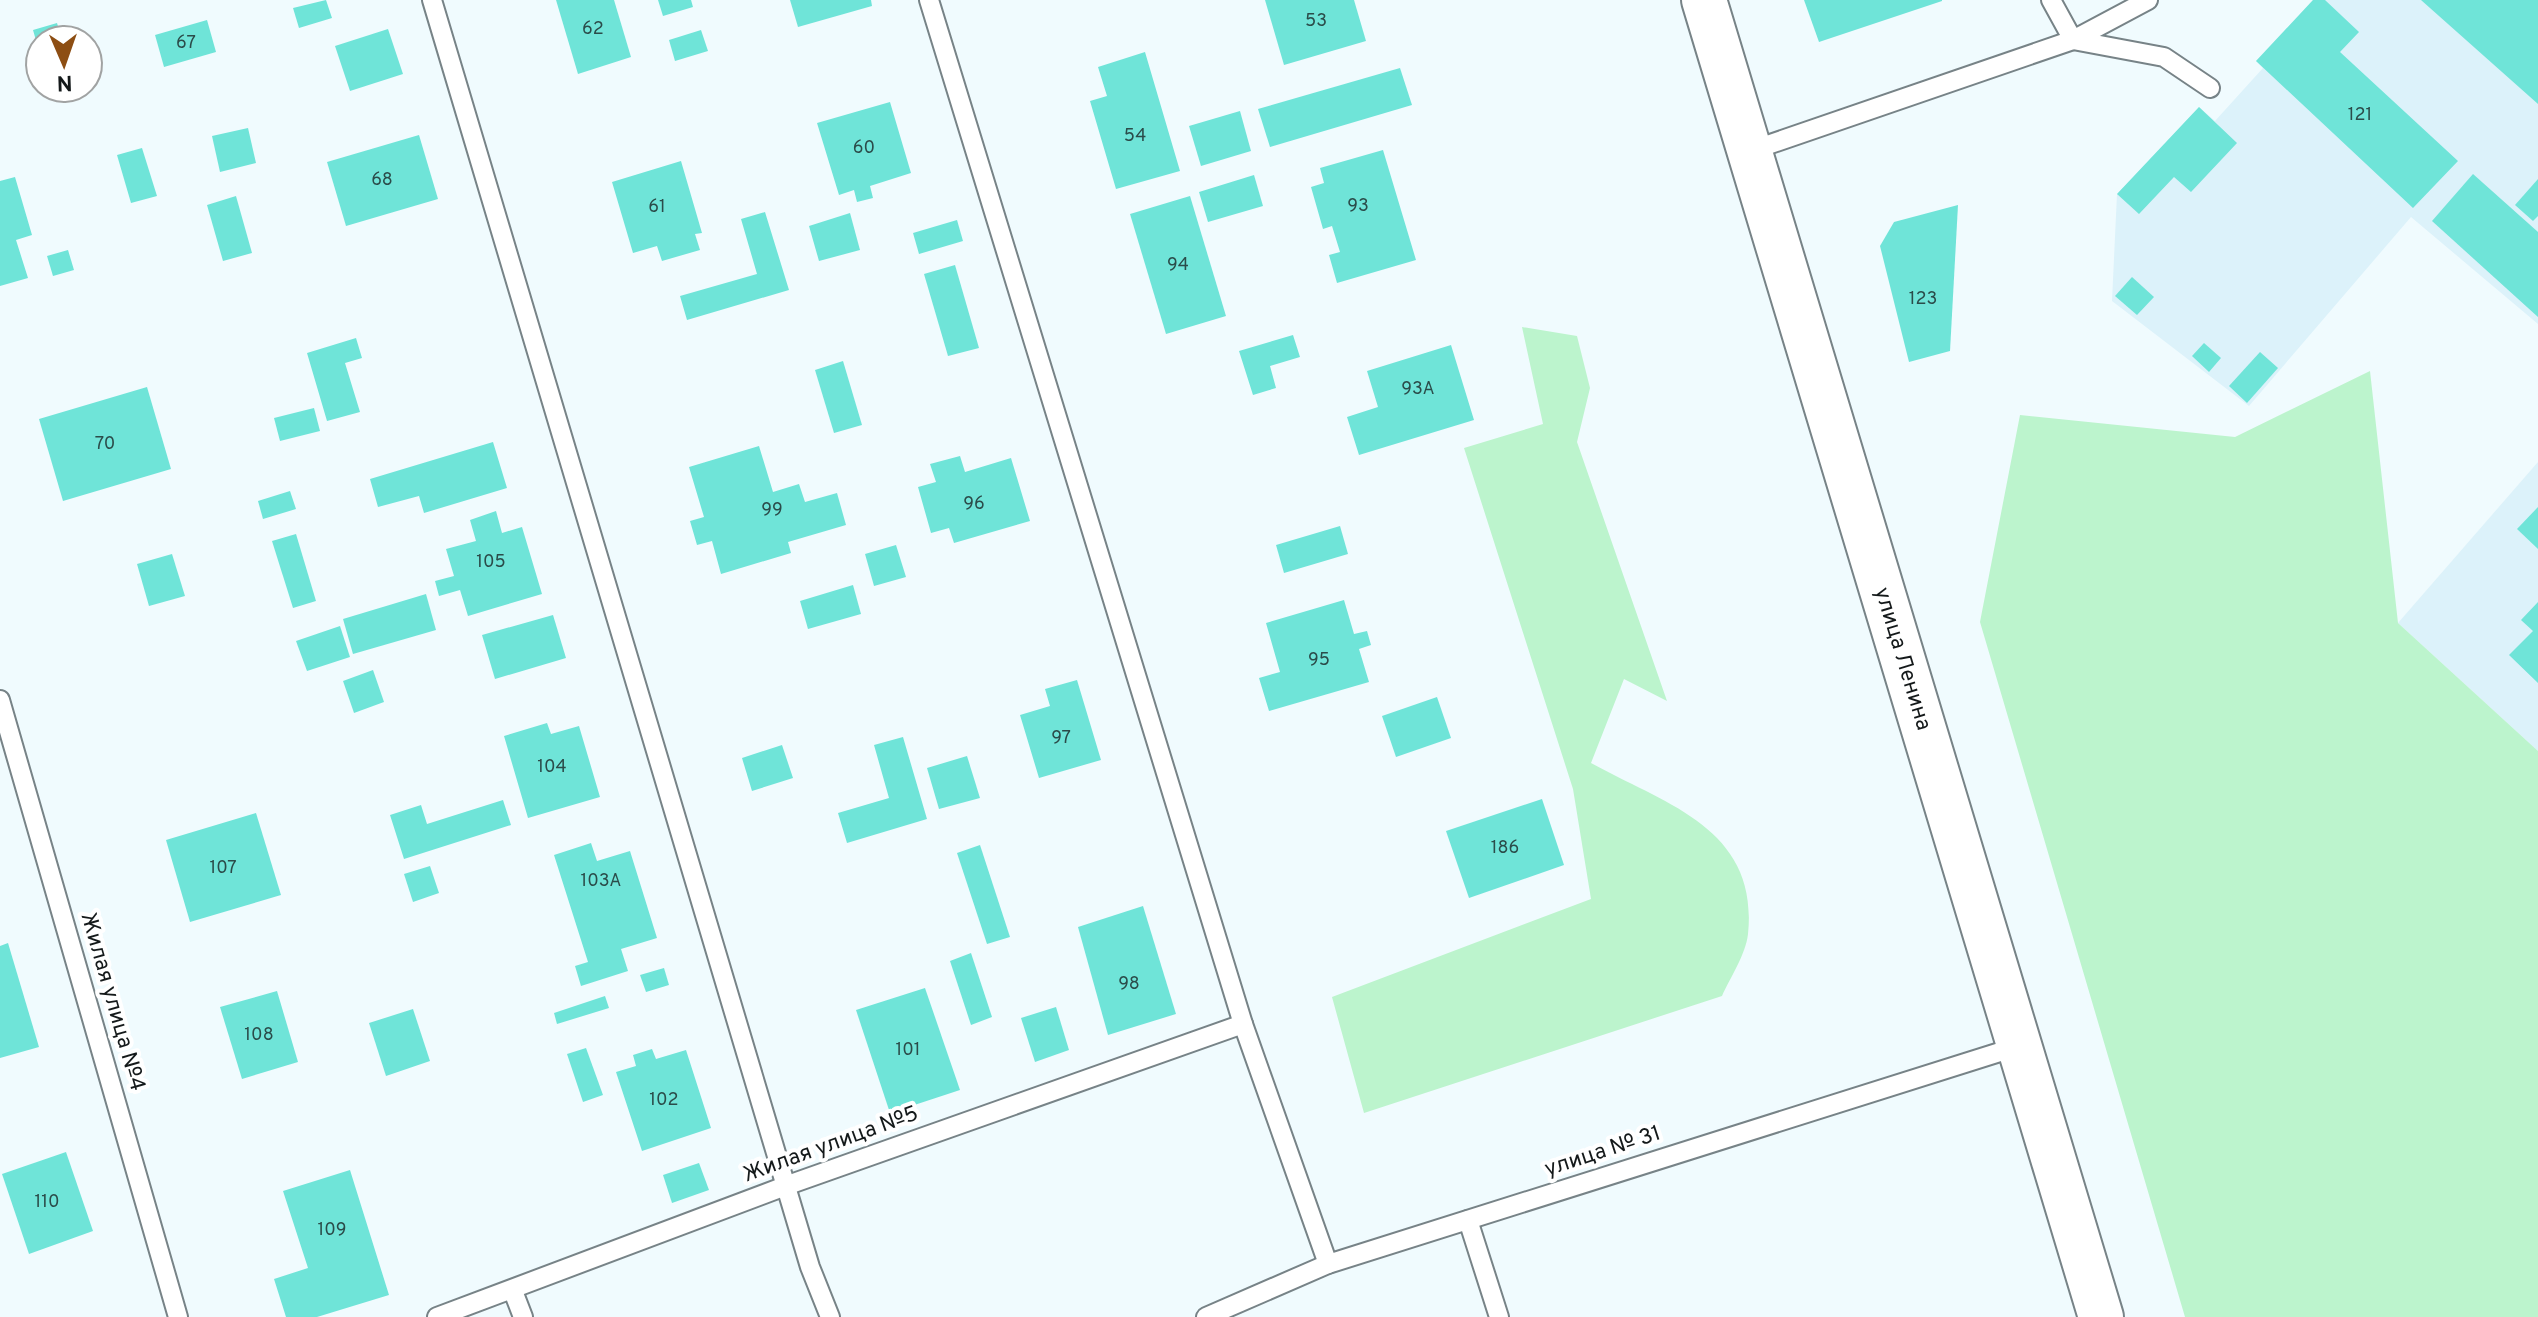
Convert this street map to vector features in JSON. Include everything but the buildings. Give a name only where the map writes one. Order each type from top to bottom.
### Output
[{"type":"street","name":"улица Ленина","points":[[1704,0],[2101,1317]]},
{"type":"lane","points":[[432,0],[810,1267],[830,1317]]},
{"type":"lane","points":[[929,0],[1243,1024],[1328,1264]]},
{"type":"lane","points":[[2051,0],[2073,40]]},
{"type":"lane","points":[[1750,151],[2073,40],[2148,0]]},
{"type":"lane","points":[[2073,40],[2164,57],[2210,88]]},
{"type":"lane","name":"Жилая улица №4","points":[[0,700],[178,1317]]},
{"type":"lane","name":"Жилая улица №5","points":[[437,1317],[513,1291],[788,1185],[1243,1024]]},
{"type":"lane","name":"улица № 31","points":[[1206,1317],[1328,1264],[2019,1046]]},
{"type":"lane","points":[[1468,1220],[1499,1317]]},
{"type":"lane","points":[[513,1291],[523,1317]]},
{"type":"shaded area","points":[[2313,0],[2538,0],[2538,324],[2411,217],[2249,406],[2112,301],[2117,194],[2199,107],[2215,121],[2263,68],[2256,61]]},
{"type":"shaded area","points":[[2538,462],[2538,751],[2398,623]]},
{"type":"green space","points":[[1522,327],[1577,336],[1590,388],[1577,442],[1667,701],[1624,679],[1591,763],[1676,807],[1723,844],[1739,868],[1747,898],[1747,942],[1722,996],[1364,1113],[1332,997],[1591,899],[1573,789],[1464,448],[1543,424]]},
{"type":"green space","points":[[2370,371],[2398,623],[2538,751],[2538,1317],[2185,1317],[1980,622],[2020,415],[2235,437]]}]
